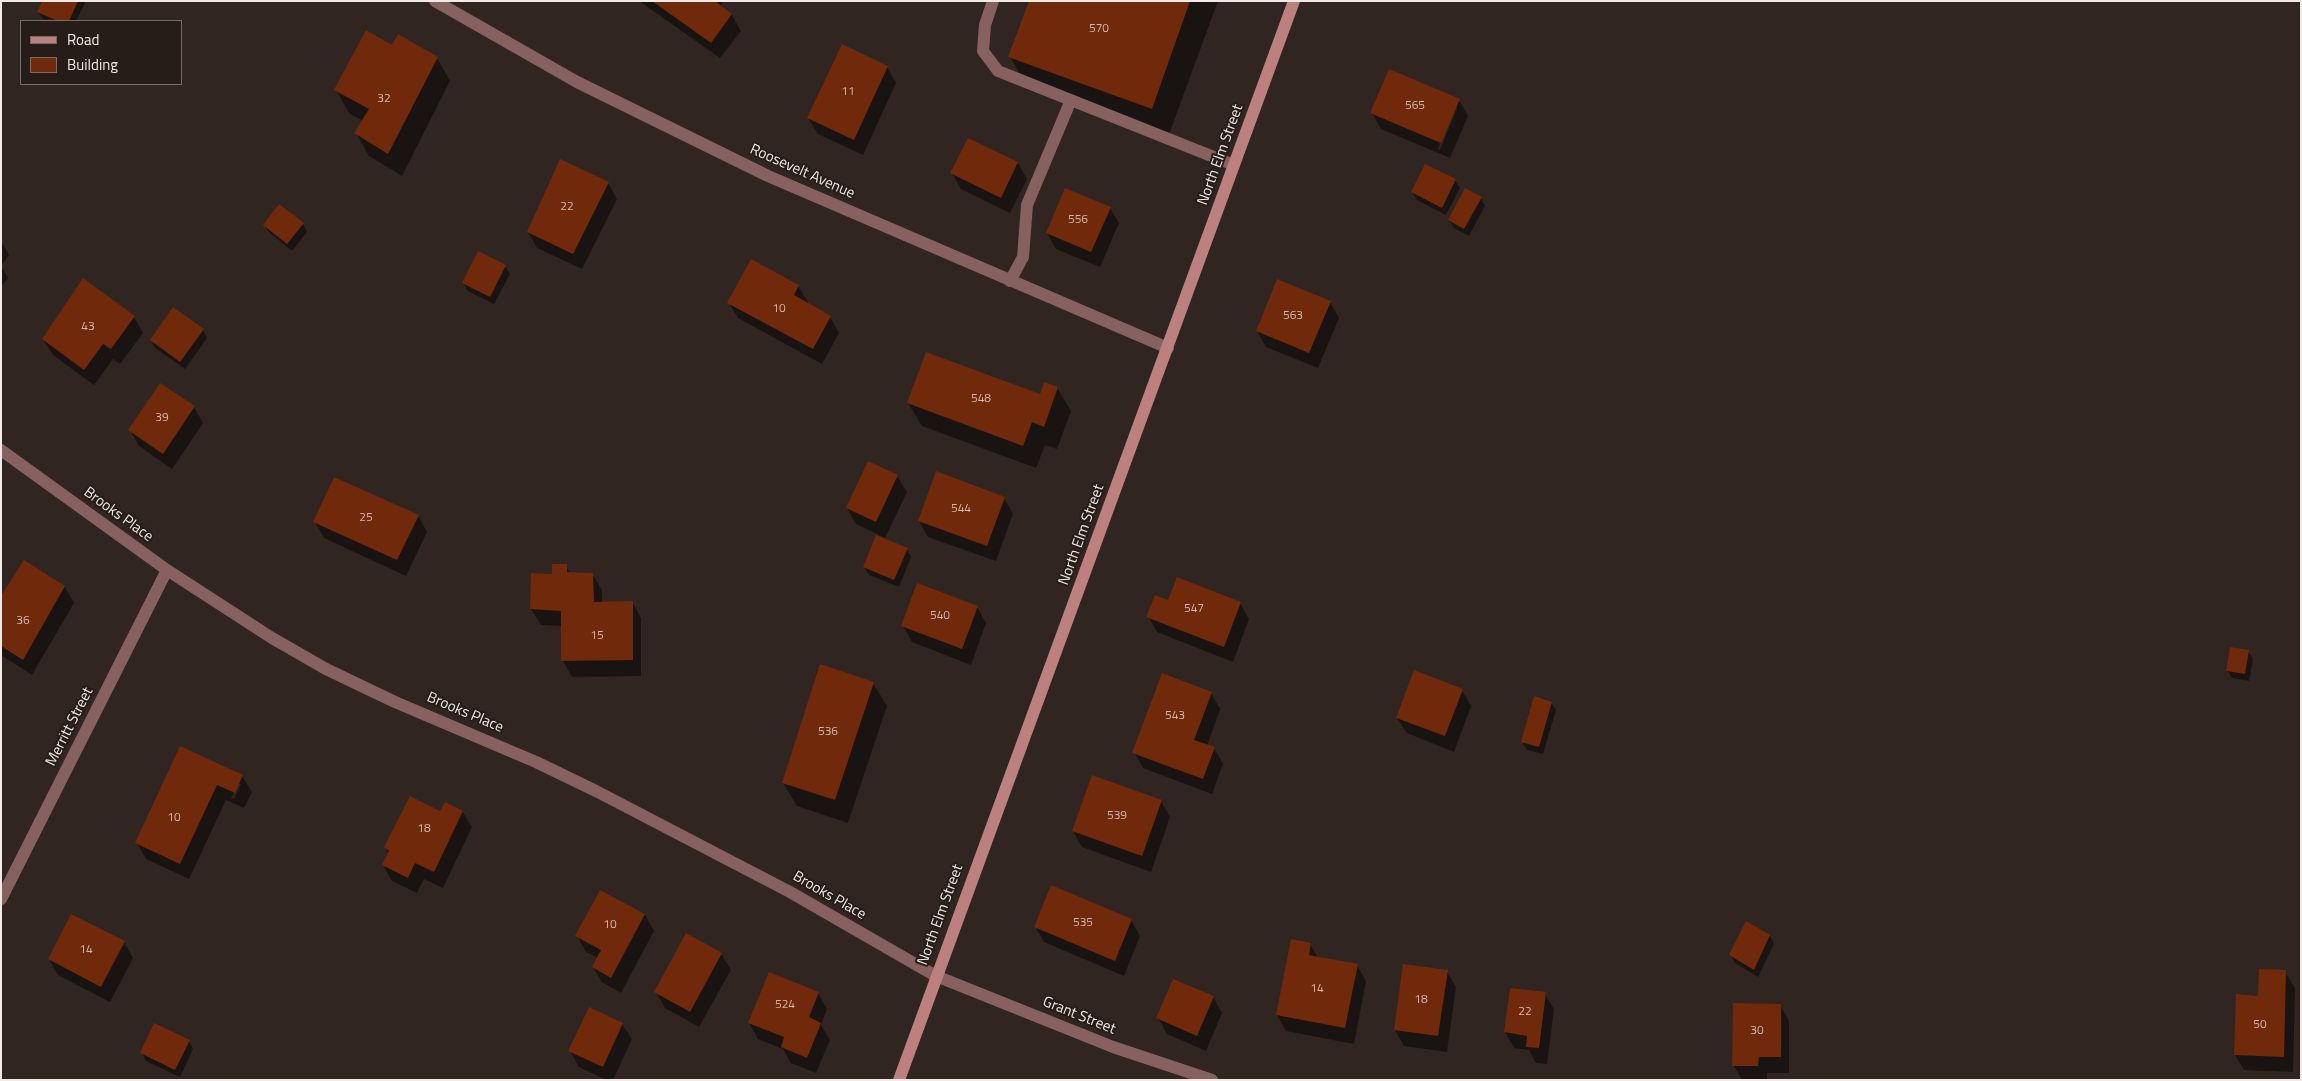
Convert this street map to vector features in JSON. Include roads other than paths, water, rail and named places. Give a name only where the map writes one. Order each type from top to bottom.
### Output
[{"type":"main road","name":"North Elm Street","points":[[899,1080],[1294,1]]},
{"type":"street","name":"Roosevelt Avenue","points":[[435,1],[577,82],[768,176],[1168,348]]},
{"type":"street","points":[[994,1],[985,25],[983,51],[998,71],[1234,165]]},
{"type":"street","points":[[1010,281],[1023,257],[1027,205],[1071,100]]},
{"type":"street","name":"Brooks Place","points":[[1,450],[167,570],[264,633],[326,669],[395,702],[536,762],[605,796],[790,892],[936,976]]},
{"type":"street","name":"Merritt Street","points":[[1,900],[167,570]]},
{"type":"street","name":"Grant Street","points":[[936,976],[1113,1047],[1212,1080]]}]
